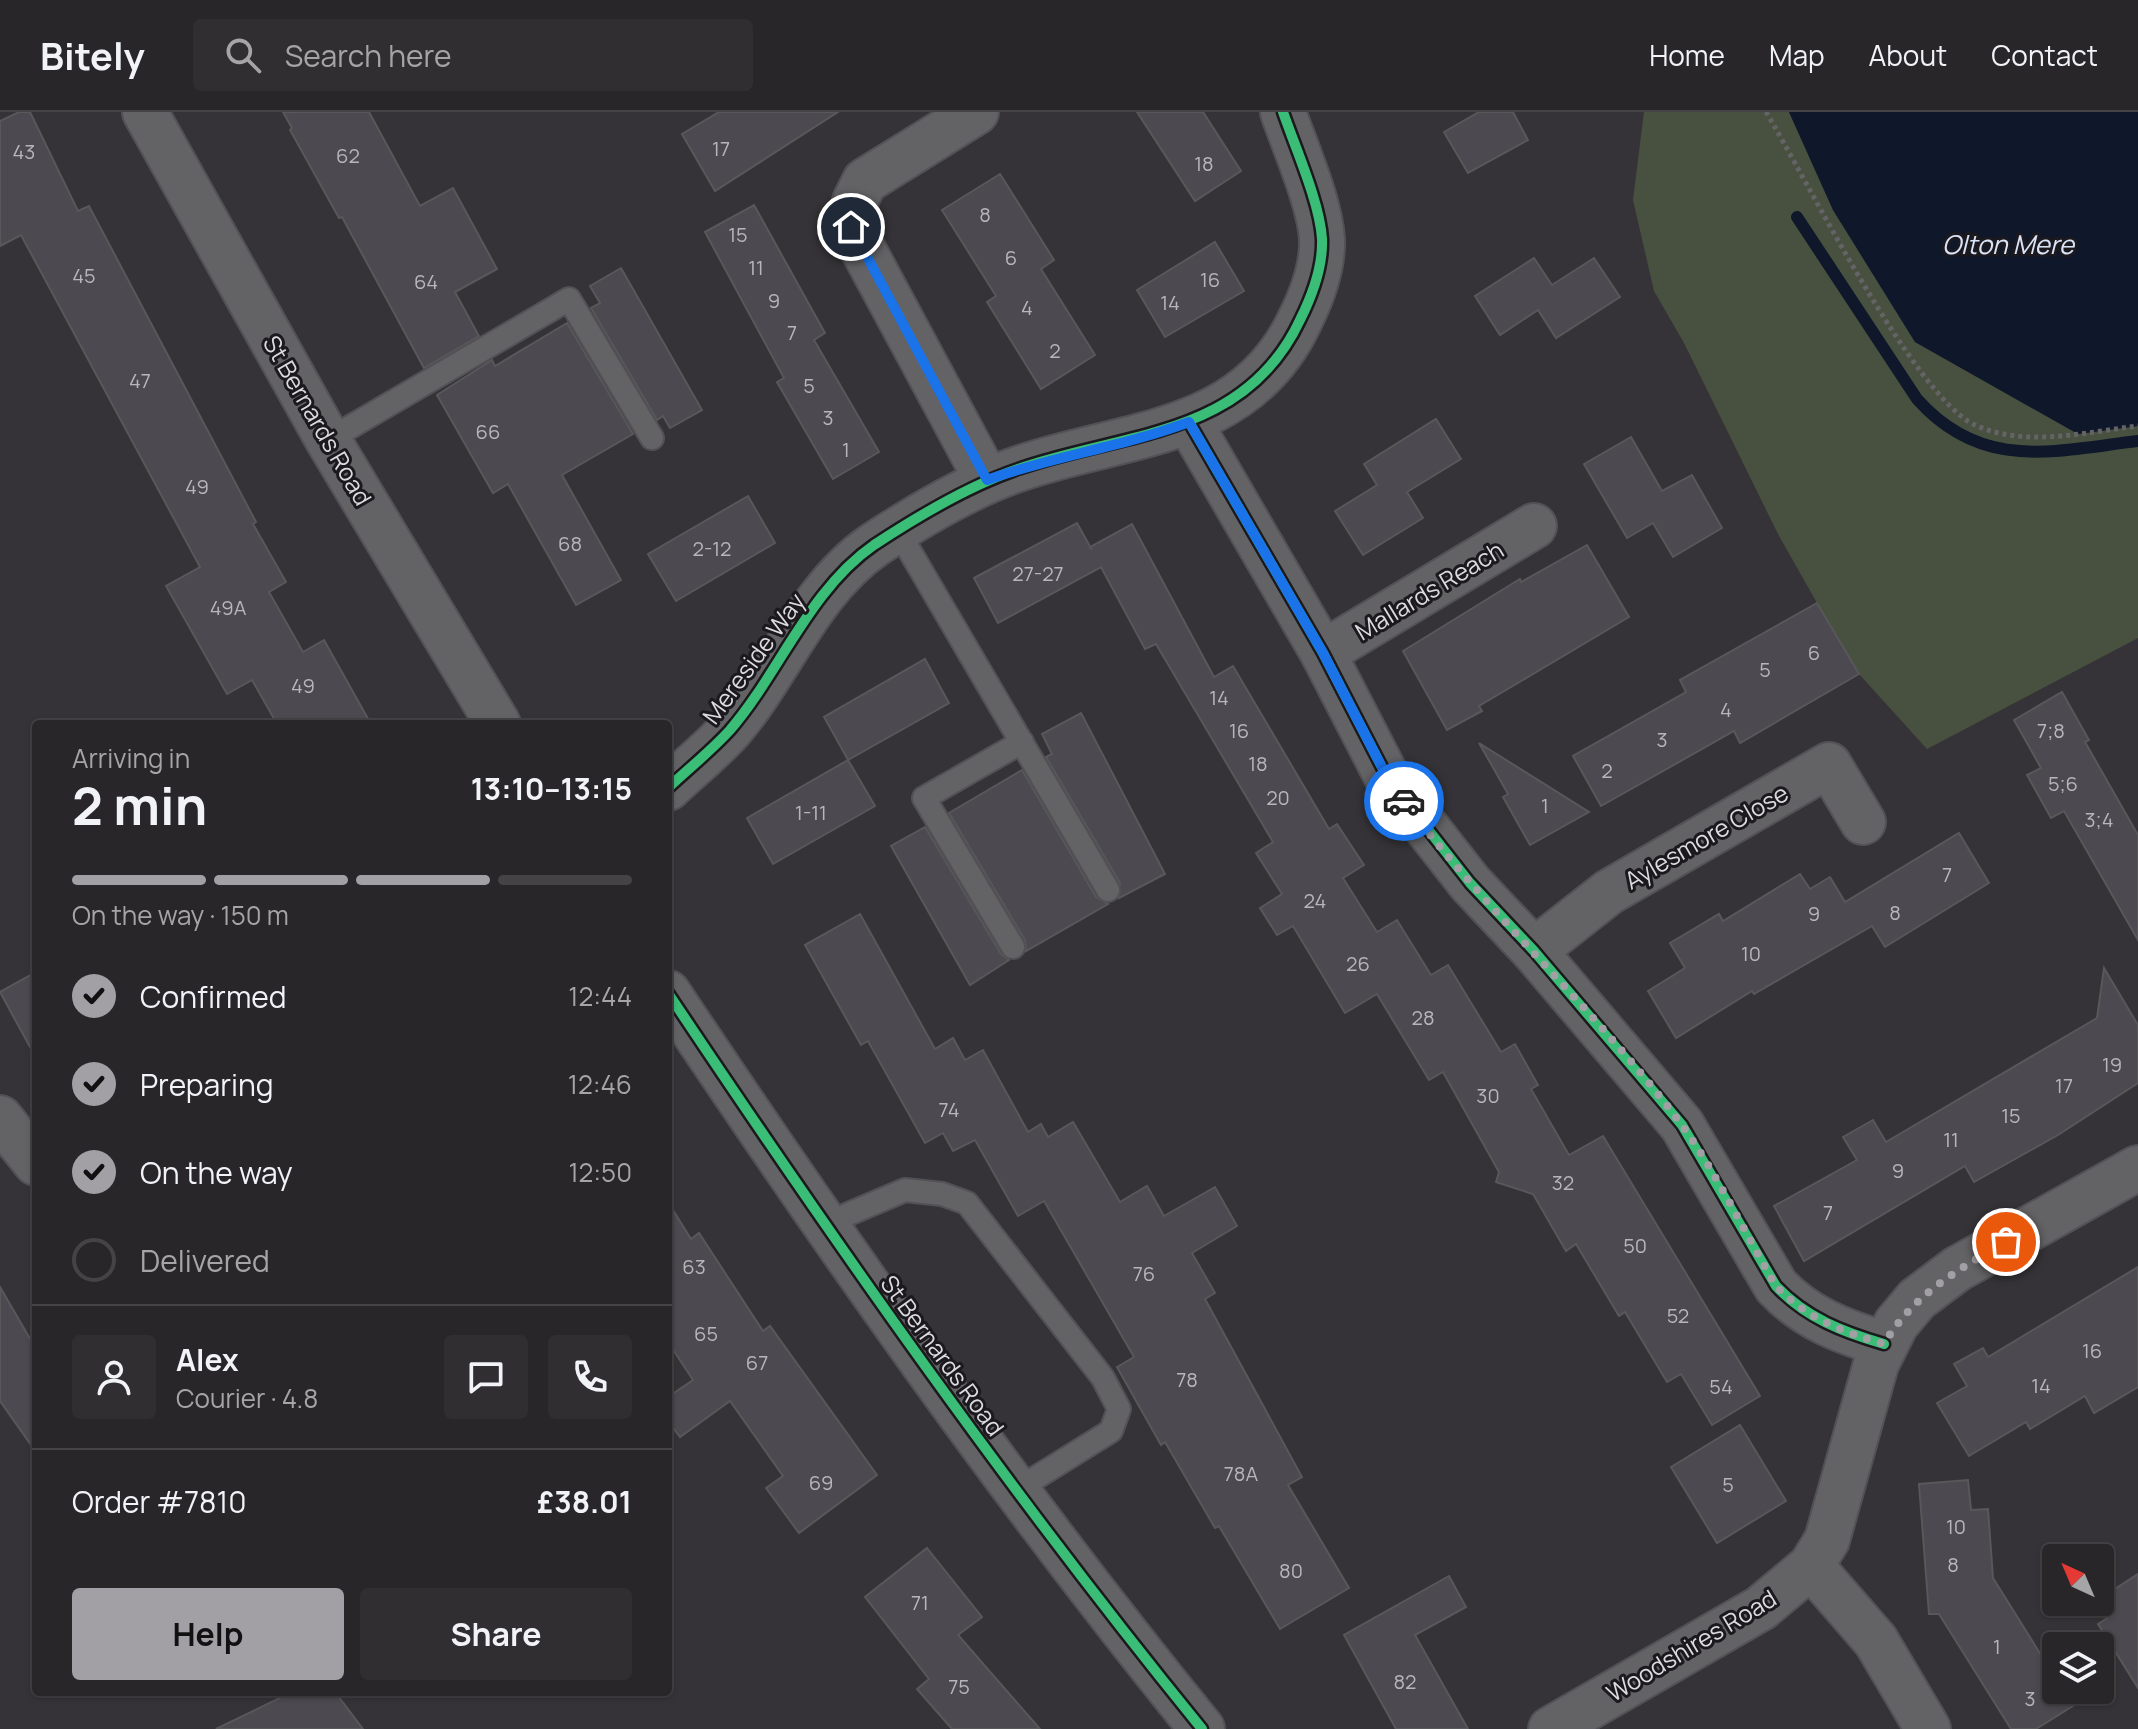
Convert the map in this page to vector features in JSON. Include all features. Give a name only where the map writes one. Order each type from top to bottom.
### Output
[{"type":"street","name":"St Bernards Road","points":[[145,112],[328,440],[496,720]]},
{"type":"street","name":"Mereside Way","points":[[672,784],[730,730],[829,588],[871,547],[987,480],[1021,468],[1154,436],[1189,422],[1252,385],[1293,335],[1313,294],[1322,239],[1307,179],[1283,112]]},
{"type":"street","points":[[957,117],[865,181],[855,201],[851,227],[987,480]]},
{"type":"street","points":[[1189,422],[1323,653],[1387,777],[1470,883],[1534,951],[1682,1125],[1776,1286],[1791,1302],[1837,1330],[1884,1344]]},
{"type":"street","name":"Mallards Reach","points":[[1323,653],[1534,526]]},
{"type":"street","name":"Aylesmore Close","points":[[1534,951],[1609,892],[1829,765],[1863,822]]},
{"type":"street","name":"St Bernards Road","points":[[672,999],[825,1224],[1016,1490],[1084,1583],[1202,1729]]},
{"type":"street","points":[[0,1118],[32,1158]]},
{"type":"street","name":"Woodshires Road","points":[[1551,1729],[1761,1608],[1811,1566],[1827,1540],[1884,1344],[1917,1299],[1957,1269],[2138,1168]]},
{"type":"street","points":[[1811,1566],[1876,1641],[1928,1729]]},
{"type":"lane","points":[[328,440],[569,299],[652,438]]},
{"type":"lane","points":[[898,531],[1108,890]]},
{"type":"lane","points":[[1013,947],[924,798],[1022,742]]},
{"type":"lane","points":[[825,1224],[905,1190],[942,1194],[967,1203],[1103,1378],[1119,1409],[1111,1431],[1016,1490]]},
{"type":"path","points":[[1766,112],[1846,253],[1943,400],[1974,425],[2025,438],[2138,426]]},
{"type":"green space","points":[[1644,112],[1789,112],[1833,210],[1915,342],[2078,434],[2138,426],[2138,638],[1927,749],[1859,674],[1778,534],[1684,343],[1654,291],[1633,200]]},
{"type":"water","name":"Olton Mere","points":[[1789,112],[2138,112],[2138,426],[2078,434],[1915,342],[1833,210]]},
{"type":"building","points":[[19,112],[30,112],[78,211],[89,206],[286,582],[269,592],[303,652],[324,640],[369,720],[275,720],[252,680],[227,694],[166,586],[200,567],[21,235],[0,246],[0,121]]},
{"type":"building","points":[[283,112],[369,112],[420,206],[453,188],[497,269],[455,292],[479,336],[424,368],[342,217],[339,218],[290,130],[292,128]]},
{"type":"building","points":[[719,112],[838,112],[715,191],[682,134]]},
{"type":"building","points":[[1137,112],[1203,112],[1241,171],[1195,201]]},
{"type":"building","points":[[1479,112],[1513,112],[1528,140],[1468,173],[1444,132]]},
{"type":"building","points":[[1000,174],[1054,260],[1041,269],[1095,355],[1041,389],[987,302],[996,296],[942,210]]},
{"type":"building","points":[[754,205],[825,333],[814,340],[879,452],[833,479],[777,382],[784,378],[705,232]]},
{"type":"building","points":[[1215,242],[1244,291],[1165,337],[1137,290]]},
{"type":"building","points":[[1534,258],[1552,285],[1594,258],[1620,297],[1556,338],[1538,310],[1500,335],[1475,296]]},
{"type":"building","points":[[621,268],[702,410],[670,428],[663,416],[657,420],[591,308],[600,303],[590,286]]},
{"type":"building","points":[[567,323],[633,434],[562,475],[621,580],[576,605],[508,484],[493,493],[437,395],[492,360],[495,366]]},
{"type":"building","points":[[1436,419],[1461,459],[1407,492],[1423,518],[1363,555],[1335,511],[1377,485],[1364,464]]},
{"type":"building","points":[[1631,437],[1662,491],[1692,475],[1722,528],[1673,557],[1653,523],[1627,538],[1584,464]]},
{"type":"building","points":[[748,496],[775,543],[676,601],[648,554]]},
{"type":"building","points":[[1077,523],[1090,547],[1132,524],[1214,677],[1233,666],[1329,829],[1337,824],[1364,865],[1343,878],[1377,932],[1397,920],[1431,975],[1448,965],[1501,1052],[1515,1044],[1538,1085],[1531,1089],[1569,1155],[1603,1136],[1760,1396],[1712,1425],[1681,1374],[1667,1382],[1625,1312],[1619,1316],[1576,1244],[1566,1251],[1533,1194],[1496,1182],[1499,1172],[1443,1072],[1429,1080],[1377,994],[1345,1013],[1293,926],[1277,935],[1260,908],[1282,894],[1256,853],[1273,842],[1156,644],[1145,649],[1101,567],[998,623],[974,578]]},
{"type":"building","points":[[1587,545],[1629,617],[1479,706],[1482,711],[1447,730],[1403,651],[1520,579],[1521,582]]},
{"type":"building","points":[[1817,603],[1859,674],[1740,743],[1734,731],[1601,806],[1573,756],[1686,692],[1680,680]]},
{"type":"building","points":[[925,659],[949,703],[848,760],[824,717]]},
{"type":"building","points":[[2062,692],[2089,740],[2085,742],[2138,835],[2138,940],[2064,811],[2051,818],[2027,775],[2041,768],[2014,720]]},
{"type":"building","points":[[1081,713],[1165,874],[1119,898],[1120,883],[1046,757],[1052,754],[1042,734]]},
{"type":"building","points":[[1479,743],[1589,812],[1530,845],[1503,797],[1508,794]]},
{"type":"building","points":[[848,760],[875,806],[773,864],[747,818]]},
{"type":"building","points":[[1022,770],[1096,897],[1108,904],[1026,951],[1025,940],[949,813]]},
{"type":"building","points":[[925,827],[1001,954],[1009,960],[970,985],[891,846]]},
{"type":"building","points":[[1959,833],[1989,883],[1885,947],[1872,926],[1754,994],[1752,991],[1676,1038],[1648,991],[1685,968],[1670,943],[1719,914],[1723,921],[1800,874],[1810,889],[1830,877],[1845,902]]},
{"type":"building","points":[[860,914],[935,1049],[953,1038],[965,1060],[983,1050],[1028,1132],[1041,1124],[1048,1137],[1073,1122],[1120,1202],[1147,1186],[1164,1216],[1215,1187],[1237,1226],[1192,1253],[1215,1293],[1205,1299],[1302,1477],[1288,1485],[1349,1588],[1280,1629],[1219,1526],[1215,1528],[1165,1442],[1161,1445],[1117,1367],[1134,1357],[1044,1201],[1018,1216],[975,1140],[953,1151],[943,1133],[925,1143],[868,1041],[861,1045],[805,945]]},
{"type":"building","points":[[2104,968],[2138,1025],[2138,1083],[2058,1135],[1974,1182],[1965,1166],[1804,1261],[1774,1206],[1857,1160],[1843,1137],[1873,1120],[1886,1142],[2097,1018]]},
{"type":"building","points":[[32,974],[32,1051],[0,992]]},
{"type":"building","points":[[672,1208],[691,1239],[699,1233],[763,1331],[770,1326],[877,1475],[799,1533],[766,1488],[783,1476],[730,1401],[680,1437],[672,1426],[672,1394],[693,1380],[672,1348]]},
{"type":"building","points":[[2138,1267],[2138,1387],[2094,1413],[2085,1396],[2030,1429],[2026,1422],[1969,1456],[1937,1403],[1967,1386],[1954,1364],[1983,1348],[1988,1357]]},
{"type":"building","points":[[0,1287],[32,1342],[32,1446],[0,1401]]},
{"type":"building","points":[[1740,1425],[1786,1501],[1717,1543],[1671,1467]]},
{"type":"building","points":[[1968,1480],[1971,1510],[1988,1509],[1993,1578],[2042,1657],[2042,1704],[2073,1706],[2036,1729],[2011,1729],[1939,1614],[1929,1614],[1919,1484]]},
{"type":"building","points":[[927,1548],[982,1617],[958,1635],[1040,1729],[952,1729],[917,1689],[929,1679],[865,1597]]},
{"type":"building","points":[[2138,1574],[2138,1688],[2114,1650],[2114,1632],[2103,1632],[2098,1624],[2114,1616],[2114,1590]]},
{"type":"building","points":[[1449,1576],[1466,1607],[1415,1635],[1468,1729],[1396,1729],[1344,1635]]},
{"type":"building","points":[[284,1696],[338,1696],[363,1729],[216,1729]]},
{"type":"waterway","points":[[1797,217],[1917,399],[1942,422],[1967,438],[1993,447],[2020,451],[2077,449],[2138,441]]},
{"type":"cycle path","points":[[672,784],[730,730],[813,608],[851,563],[874,545],[944,502],[999,476],[1178,425],[1214,409],[1248,388],[1276,359],[1309,301],[1322,249],[1317,209],[1283,112]]},
{"type":"cycle path","points":[[1189,422],[1323,653],[1387,777],[1470,883],[1534,951],[1682,1125],[1776,1286],[1800,1307],[1826,1322],[1884,1344]]},
{"type":"cycle path","points":[[672,999],[926,1367],[1062,1550],[1202,1729]]},
{"type":"way so far","points":[[1404,801],[1470,883],[1534,951],[1682,1125],[1776,1286],[1791,1302],[1837,1330],[1884,1344],[1917,1299],[1957,1269],[2006,1242]]},
{"type":"route","points":[[851,227],[987,480],[1021,468],[1154,436],[1189,422],[1323,653],[1387,777],[1404,801]]}]
